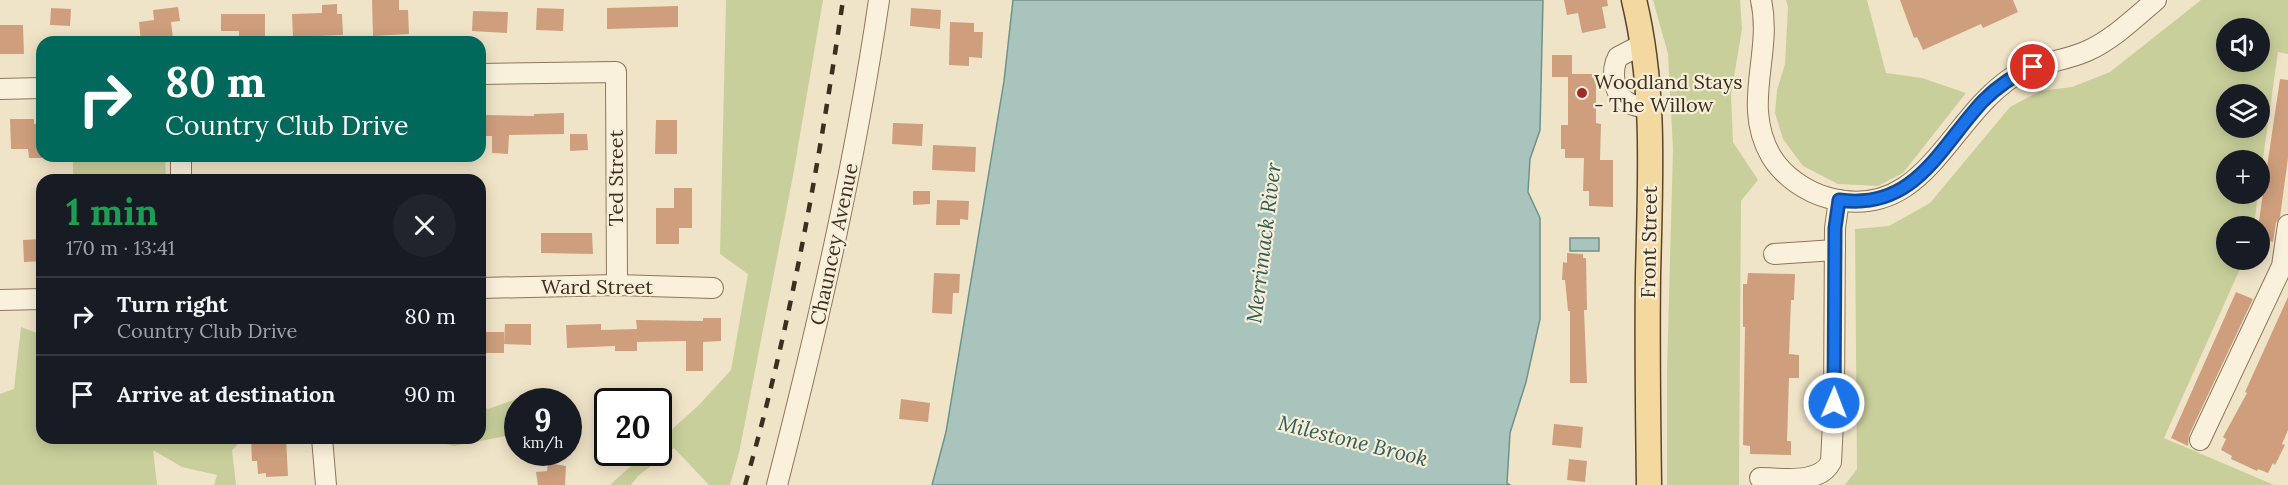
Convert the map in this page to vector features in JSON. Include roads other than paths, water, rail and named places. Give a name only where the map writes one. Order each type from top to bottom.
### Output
[{"type":"main road","name":"Front Street","points":[[1634,0],[1643,44],[1650,110],[1647,318],[1649,485]]},
{"type":"street","name":"Chauncey Avenue","points":[[777,485],[809,362],[836,240],[871,58],[879,0]]},
{"type":"street","points":[[1761,0],[1764,28],[1763,51],[1756,98],[1757,118],[1762,136],[1780,168],[1792,180],[1824,196],[1854,202],[1889,196],[1905,188],[1919,177],[1983,102],[2000,86],[2033,67],[2076,55],[2105,42],[2148,3]]},
{"type":"street","points":[[1643,44],[1618,57],[1614,74],[1619,95],[1627,102],[1650,110]]},
{"type":"street","name":"Ted Street","points":[[486,74],[616,72],[617,285]]},
{"type":"street","points":[[0,89],[36,88]]},
{"type":"street","points":[[1760,478],[1819,476],[1831,462],[1834,403],[1835,228],[1839,200]]},
{"type":"street","points":[[2200,440],[2285,267],[2288,225]]},
{"type":"street","points":[[1773,254],[1835,250]]},
{"type":"street","name":"Ward Street","points":[[486,288],[617,285],[713,288]]},
{"type":"street","points":[[0,300],[36,299]]},
{"type":"street","points":[[323,444],[326,485]]},
{"type":"water","points":[[1013,0],[1543,0],[1540,130],[1530,159],[1528,192],[1540,218],[1540,319],[1526,382],[1510,433],[1507,483],[1510,485],[932,485],[946,432],[1004,81]]},
{"type":"water","points":[[1570,238],[1599,238],[1599,251],[1570,251]]},
{"type":"railway","points":[[745,485],[790,305],[824,122],[843,0]]},
{"type":"place","name":"Woodland Stays - The Willow","points":[[1582,93]]},
{"type":"water label","name":"Merrimack River","points":[[1264,243]]},
{"type":"water label","name":"Milestone Brook","points":[[1353,441]]}]
